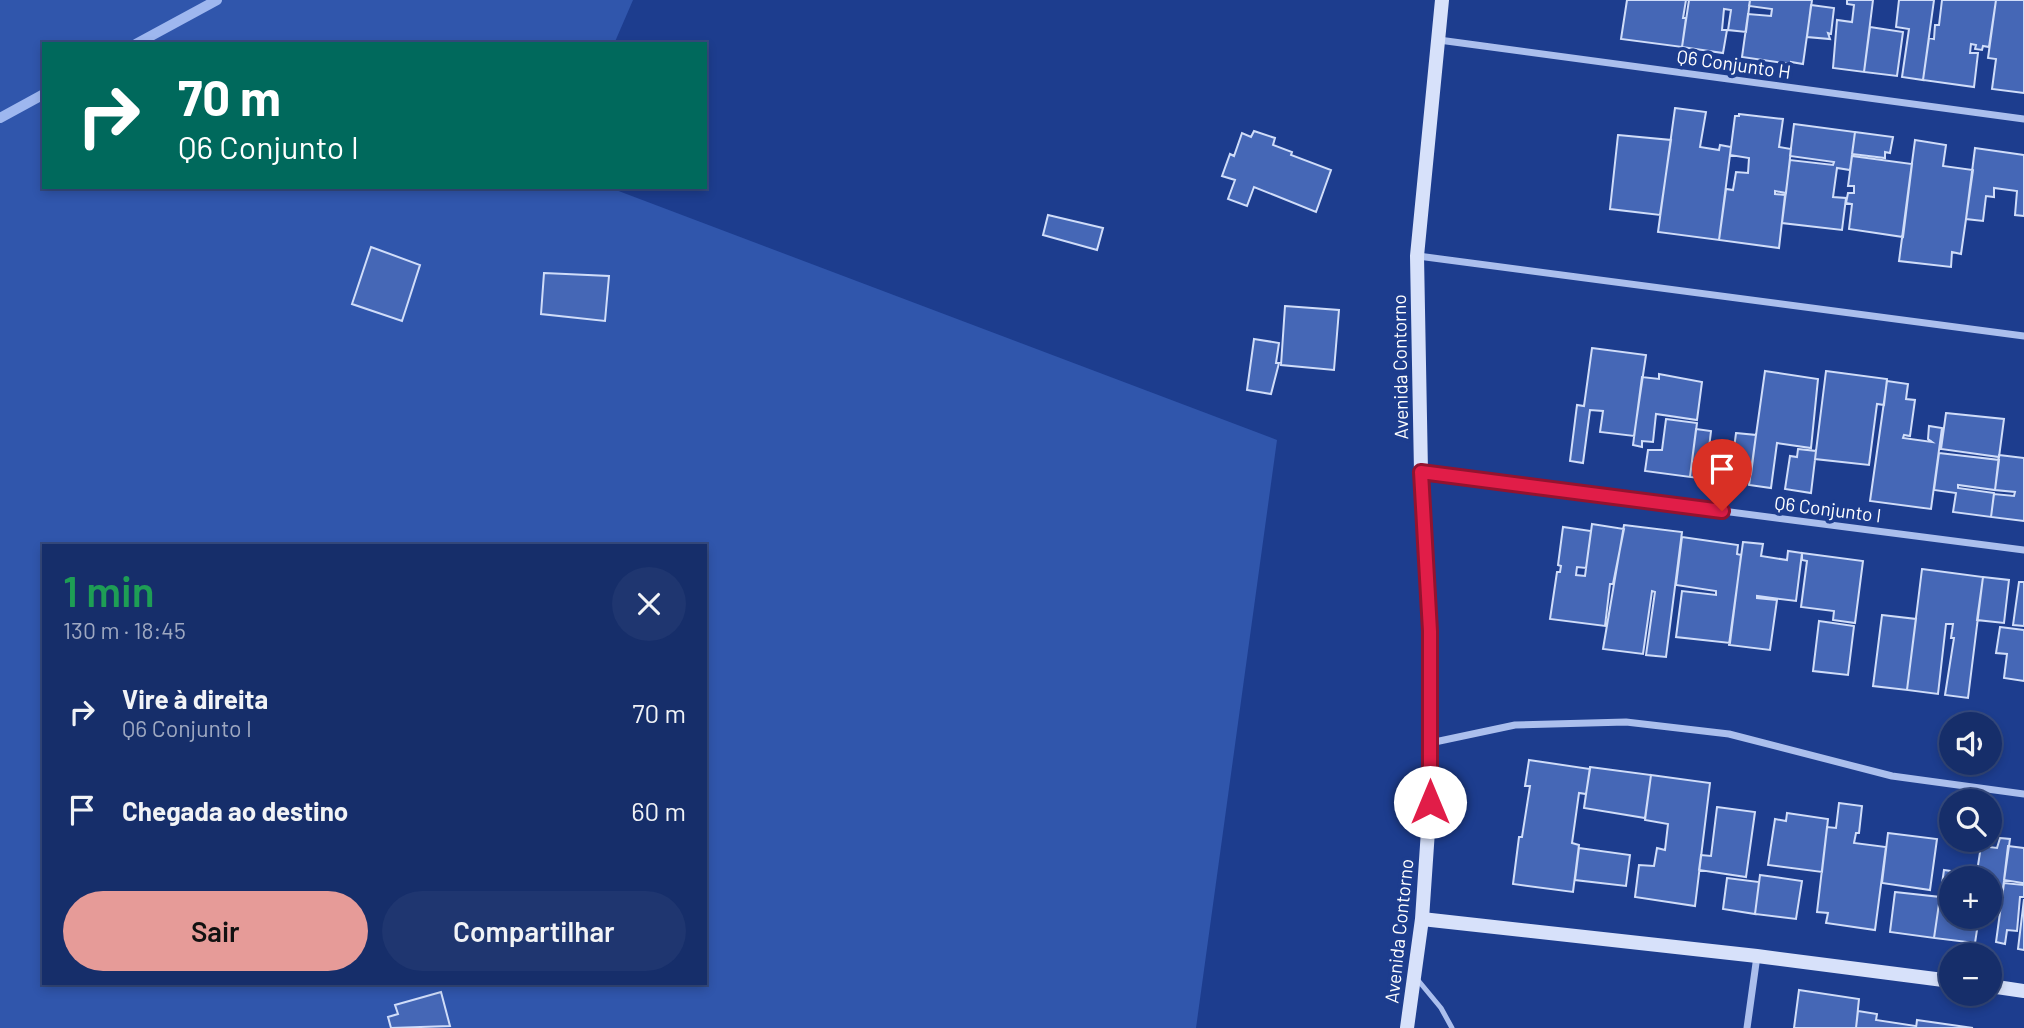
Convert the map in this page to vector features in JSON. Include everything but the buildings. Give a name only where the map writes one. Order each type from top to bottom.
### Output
[{"type":"street","name":"Avenida Contorno","points":[[1407,1028],[1422,919],[1430,802],[1430,631],[1421,472],[1417,256],[1442,0]]},
{"type":"street","name":"Q6 Conjunto H","points":[[1439,40],[2024,119]]},
{"type":"street","points":[[1417,256],[2024,336]]},
{"type":"street","name":"Q6 Conjunto I","points":[[1421,472],[2024,550]]},
{"type":"street","points":[[1430,743],[1515,725],[1626,722],[1730,734],[1892,776],[2024,794]]},
{"type":"street","points":[[1422,919],[1757,956],[1939,979]]},
{"type":"street","points":[[1747,1028],[1757,956]]},
{"type":"street","points":[[2002,988],[2024,991]]},
{"type":"lane","points":[[1414,976],[1441,1009],[1452,1028]]},
{"type":"shaded area","points":[[0,0],[633,0],[615,42],[42,42],[42,189],[613,189],[1277,440],[1196,1028],[0,1028]]},
{"type":"waterway","points":[[140,42],[217,0]]},
{"type":"waterway","points":[[0,118],[42,95]]},
{"type":"route","points":[[1430,802],[1430,631],[1421,472],[1722,511]]}]
